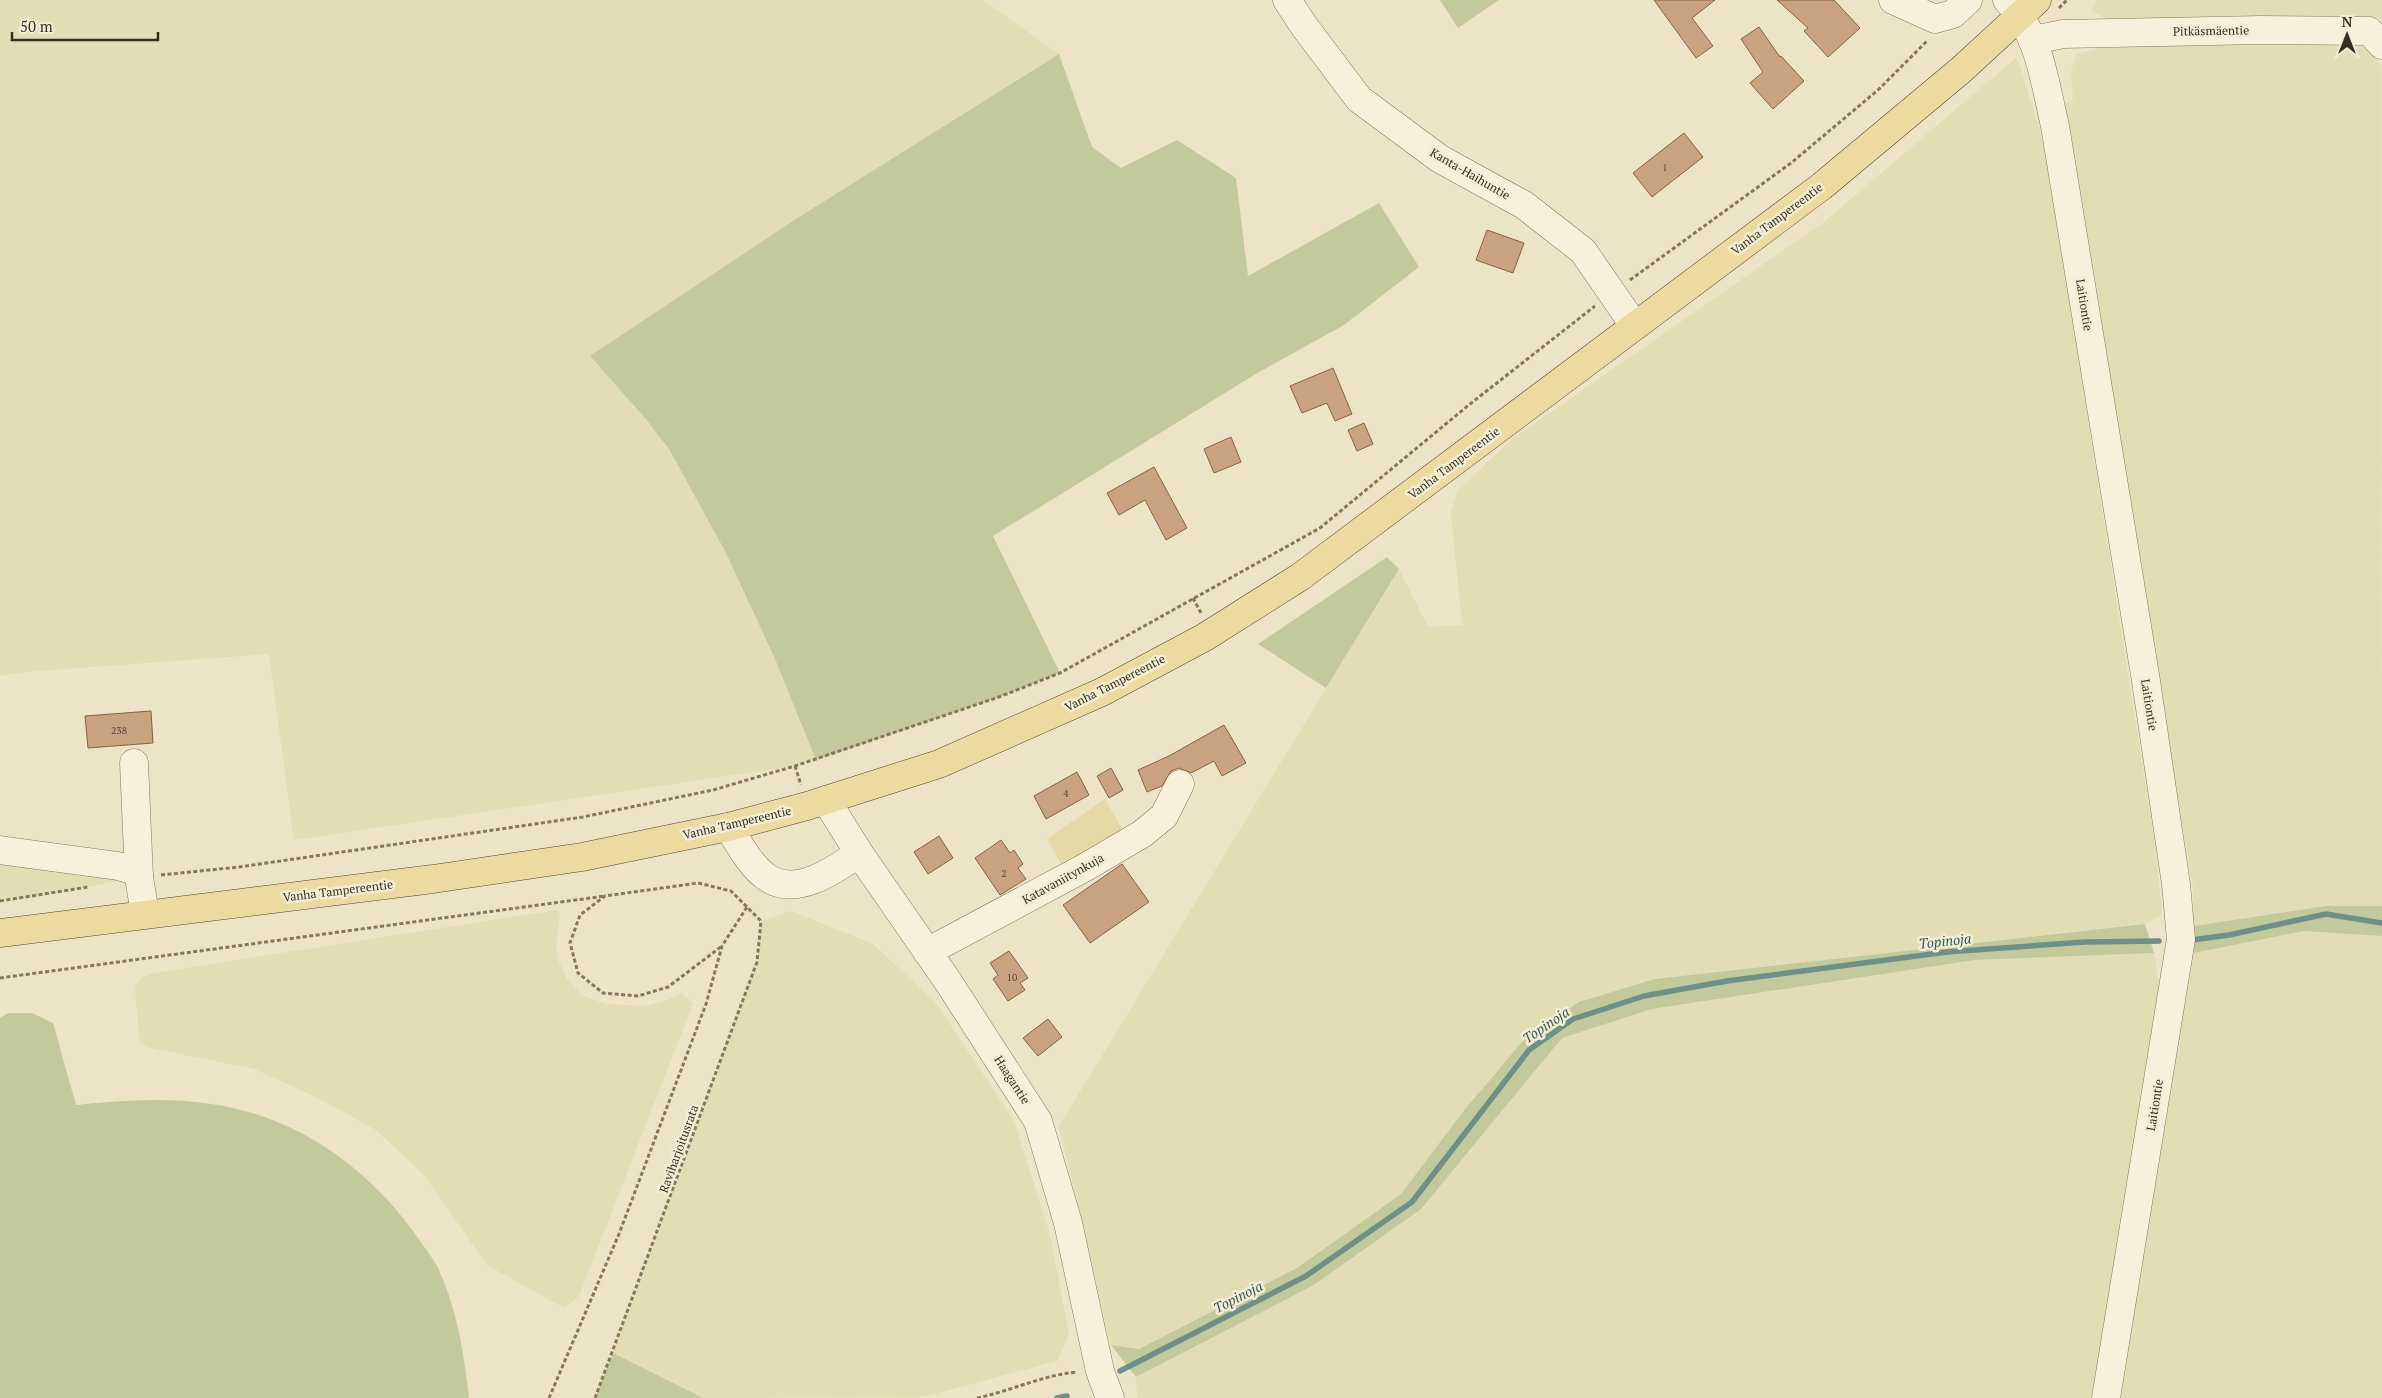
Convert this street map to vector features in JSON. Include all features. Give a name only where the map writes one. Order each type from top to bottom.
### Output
[{"type":"main road","name":"Vanha Tampereentie","points":[[0,933],[443,878],[582,857],[728,827],[826,800],[939,764],[1102,692],[1214,631],[1300,577],[1822,186],[2022,5]]},
{"type":"street","name":"Kanta-Haihuntie","points":[[1287,0],[1359,100],[1440,159],[1524,205],[1583,251],[1634,325]]},
{"type":"street","points":[[1893,0],[1935,19],[1961,7]]},
{"type":"street","name":"Laitiontie","points":[[2022,5],[2034,40],[2055,126],[2141,652],[2176,884],[2181,939],[2106,1398]]},
{"type":"street","name":"Pitkäsmäentie","points":[[2034,40],[2063,34],[2261,30],[2369,31],[2382,45]]},
{"type":"street","points":[[134,762],[139,877],[145,914]]},
{"type":"street","name":"Katavaniitynkuja","points":[[927,952],[1084,868],[1142,834],[1164,816],[1180,784]]},
{"type":"street","name":"Haagantie","points":[[826,800],[859,854],[927,952],[1038,1121],[1068,1223],[1100,1371],[1110,1398]]},
{"type":"street","points":[[728,827],[757,869],[773,882],[793,884],[813,879],[832,872],[859,854]]},
{"type":"street","points":[[0,850],[118,866],[136,872],[139,877]]},
{"type":"path","points":[[139,877],[239,867],[573,819],[713,790],[796,766],[999,697],[1060,673],[1320,528],[1470,404],[1613,292],[1791,163],[1878,90],[1961,7]]},
{"type":"path","points":[[1193,598],[1202,613],[1194,618]]},
{"type":"path","name":"Raviharjoitusrata","points":[[595,1398],[757,962],[761,922],[731,891],[698,882],[605,896],[580,915],[570,943],[578,973],[604,993],[638,996],[668,987],[722,946]]},
{"type":"path","points":[[0,901],[92,886]]},
{"type":"path","points":[[0,978],[605,896]]},
{"type":"path","name":"Raviharjoitusrata","points":[[549,1398],[619,1234],[706,1004],[722,946],[747,907]]},
{"type":"path","points":[[977,1398],[1005,1392],[1055,1374],[1100,1371]]},
{"type":"shaded area","points":[[0,0],[983,0],[1059,54],[799,217],[590,356],[645,418],[669,449],[726,553],[775,659],[816,760],[795,766],[294,840],[269,654],[24,672],[0,676]]},
{"type":"shaded area","points":[[2098,0],[2382,0],[2382,19],[2111,22],[2091,10]]},
{"type":"shaded area","points":[[2122,43],[2368,44],[2381,66],[2382,906],[2326,906],[2194,926],[2193,888],[2063,105],[2073,99],[2071,71],[2077,54]]},
{"type":"shaded area","points":[[2017,57],[2045,148],[2155,846],[2162,914],[2145,924],[1655,979],[1522,1042],[1465,1109],[1401,1194],[1297,1268],[1139,1349],[1111,1345],[1059,1126],[1399,569],[1428,627],[1462,625],[1451,512],[1457,492],[1512,439],[1824,222]]},
{"type":"shaded area","points":[[0,850],[139,877],[35,897],[0,901]]},
{"type":"shaded area","points":[[557,910],[560,915],[556,944],[558,960],[567,979],[582,995],[606,1004],[647,1006],[668,1000],[682,992],[693,1004],[579,1296],[564,1308],[487,1265],[424,1175],[376,1130],[316,1097],[254,1069],[146,1047],[139,1040],[135,987],[141,978],[154,973]]},
{"type":"shaded area","points":[[791,911],[873,944],[936,1003],[1014,1121],[1050,1235],[1069,1335],[1057,1361],[923,1397],[703,1398],[613,1353],[757,962],[761,921]]},
{"type":"shaded area","points":[[2304,931],[2382,936],[2382,1398],[2116,1398],[2184,977],[2194,953]]},
{"type":"shaded area","points":[[2154,953],[2159,986],[2095,1398],[1137,1398],[1136,1377],[1314,1285],[1421,1209],[1562,1038],[1652,1009],[1975,960]]},
{"type":"green space","points":[[1440,0],[1499,0],[1458,28]]},
{"type":"green space","points":[[1059,54],[1092,147],[1121,168],[1177,140],[1236,178],[1248,276],[1379,203],[1419,267],[1344,325],[1259,372],[993,536],[1060,673],[999,697],[816,760],[775,659],[726,553],[669,449],[645,418],[590,356],[799,217]]},
{"type":"green space","points":[[1387,557],[1399,569],[1326,688],[1258,644]]},
{"type":"green space","points":[[2326,906],[2382,906],[2382,936],[2304,931],[2194,953],[2194,926]]},
{"type":"green space","points":[[2145,924],[2154,953],[1975,960],[1652,1009],[1562,1038],[1421,1209],[1314,1285],[1136,1377],[1111,1345],[1139,1349],[1297,1268],[1401,1194],[1465,1109],[1522,1042],[1579,1002],[1655,979]]},
{"type":"green space","points":[[8,1013],[32,1013],[53,1023],[76,1105],[161,1100],[203,1103],[245,1111],[271,1119],[320,1144],[364,1177],[402,1216],[437,1266],[455,1314],[465,1364],[469,1398],[0,1398],[0,1018]]},
{"type":"green space","points":[[613,1353],[703,1398],[595,1398]]},
{"type":"sand","points":[[1105,799],[1125,834],[1064,869],[1047,839]]},
{"type":"building","points":[[1654,0],[1715,0],[1692,18],[1713,46],[1696,58]]},
{"type":"building","points":[[1777,0],[1834,0],[1860,28],[1828,57],[1804,31],[1808,28]]},
{"type":"building","points":[[1759,27],[1780,57],[1804,81],[1773,109],[1750,83],[1763,72],[1741,39]]},
{"type":"building","points":[[1684,133],[1703,157],[1652,197],[1633,173]]},
{"type":"building","points":[[1487,230],[1524,243],[1513,273],[1476,260]]},
{"type":"building","points":[[1333,368],[1352,414],[1335,421],[1327,403],[1302,413],[1290,386]]},
{"type":"building","points":[[1364,423],[1373,444],[1357,451],[1348,430]]},
{"type":"building","points":[[1231,437],[1241,462],[1214,473],[1204,449]]},
{"type":"building","points":[[1154,467],[1187,528],[1166,540],[1145,500],[1119,515],[1107,493]]},
{"type":"building","points":[[151,711],[153,743],[88,748],[85,716]]},
{"type":"building","points":[[1224,725],[1246,763],[1222,776],[1214,761],[1191,773],[1179,768],[1171,771],[1162,786],[1147,792],[1138,770],[1169,756]]},
{"type":"building","points":[[1111,768],[1123,790],[1109,798],[1097,776]]},
{"type":"building","points":[[1077,772],[1089,795],[1046,819],[1034,796]]},
{"type":"building","points":[[939,836],[953,858],[928,874],[914,852]]},
{"type":"building","points":[[1001,840],[1010,853],[1014,850],[1023,864],[1018,868],[1026,879],[1000,895],[975,858]]},
{"type":"building","points":[[1122,864],[1149,902],[1090,943],[1063,905]]},
{"type":"building","points":[[1009,951],[1028,978],[1020,983],[1025,990],[1008,1001],[993,979],[998,975],[990,963]]},
{"type":"building","points":[[1048,1019],[1062,1037],[1038,1056],[1023,1038]]},
{"type":"waterway","name":"Topinoja","points":[[2192,940],[2229,935],[2326,914],[2382,923]]},
{"type":"waterway","name":"Topinoja","points":[[1120,1371],[1306,1276],[1412,1202],[1529,1050],[1573,1019],[1644,996],[1727,981],[1947,952],[2085,942],[2159,941]]},
{"type":"waterway","name":"Topinoja","points":[[1057,1398],[1067,1396]]}]
